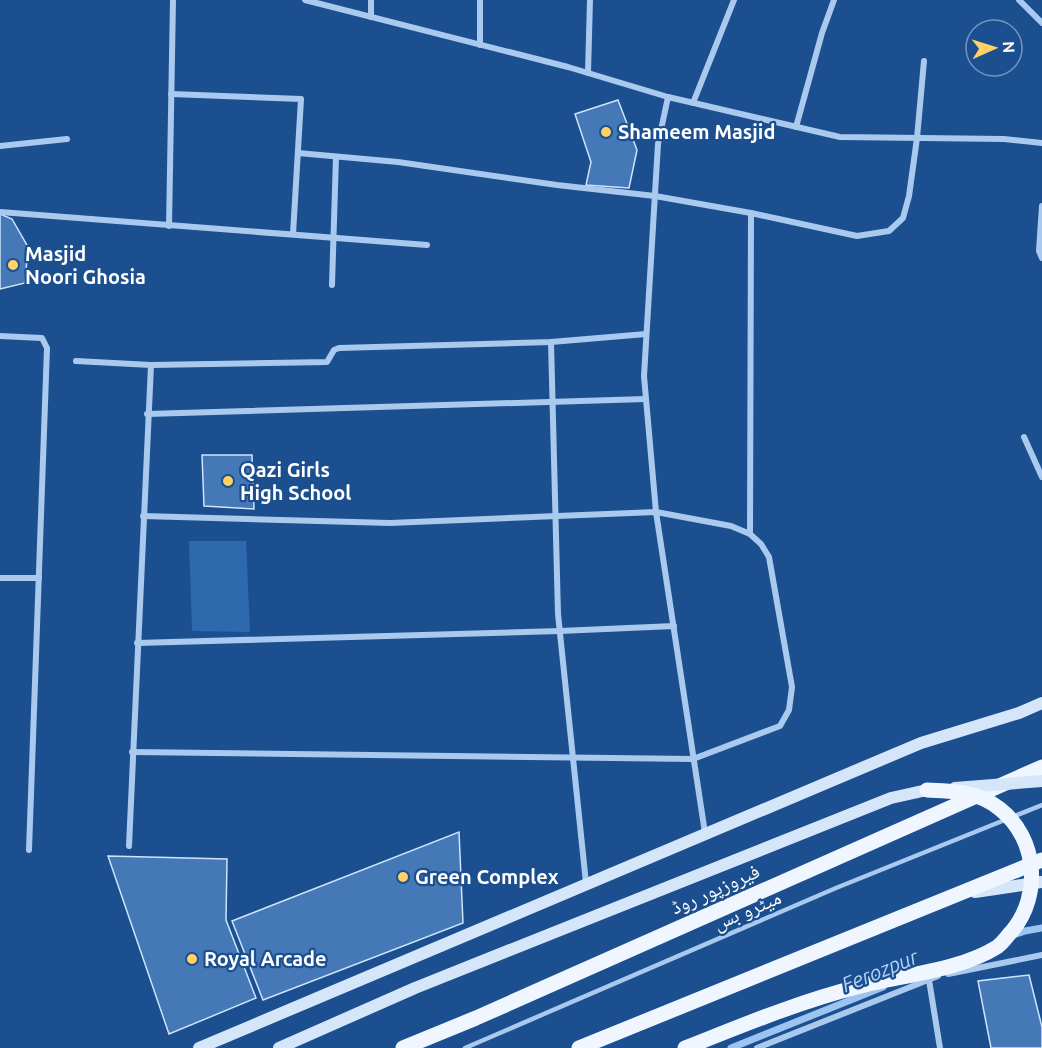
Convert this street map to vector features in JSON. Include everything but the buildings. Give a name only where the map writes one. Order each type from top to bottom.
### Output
[{"type":"main road","name":"فیروزپور روڈ","points":[[403,1048],[1042,767]]},
{"type":"main road","points":[[685,1048],[783,1010],[835,993],[969,961],[999,946],[1022,918],[1032,888],[1030,854],[1019,828],[1000,808],[967,791],[927,790]]},
{"type":"main road","points":[[579,1048],[1042,860]]},
{"type":"street","points":[[169,226],[173,0]]},
{"type":"street","points":[[305,0],[588,73],[668,97],[840,137],[1004,139],[1042,142]]},
{"type":"street","points":[[371,0],[371,17]]},
{"type":"street","points":[[480,0],[480,45]]},
{"type":"street","points":[[588,73],[590,0]]},
{"type":"street","points":[[693,103],[734,0]]},
{"type":"street","points":[[796,127],[822,33],[834,0]]},
{"type":"street","points":[[1019,0],[1042,23]]},
{"type":"street","points":[[298,153],[398,162],[557,185],[655,195],[856,236],[888,231],[903,218],[909,196],[917,138],[924,62]]},
{"type":"street","points":[[171,94],[300,99],[294,234]]},
{"type":"street","points":[[668,97],[658,144],[644,376],[656,512],[705,833]]},
{"type":"street","points":[[0,146],[67,139]]},
{"type":"street","points":[[332,285],[336,156]]},
{"type":"street","points":[[1042,206],[1039,251],[1042,258]]},
{"type":"street","points":[[0,212],[427,245]]},
{"type":"street","points":[[750,534],[752,213]]},
{"type":"street","points":[[76,361],[151,365],[327,362],[334,350],[339,348],[551,342],[646,334]]},
{"type":"street","points":[[0,336],[42,338],[48,348],[29,850]]},
{"type":"street","points":[[551,342],[560,631],[586,883]]},
{"type":"street","points":[[129,846],[151,365]]},
{"type":"street","points":[[147,414],[646,399]]},
{"type":"street","points":[[1024,437],[1042,477]]},
{"type":"street","points":[[132,752],[693,759],[780,726],[789,710],[792,687],[769,557],[761,544],[750,534],[731,526],[656,512],[390,524],[143,516]]},
{"type":"street","points":[[0,578],[39,578]]},
{"type":"street","points":[[137,643],[674,626]]},
{"type":"street","points":[[198,1048],[921,742],[1019,713],[1042,703]]},
{"type":"street","points":[[279,1048],[415,988],[891,798],[927,790],[1042,781]]},
{"type":"street","points":[[960,894],[1042,882]]},
{"type":"street","points":[[757,1048],[939,976],[1042,955]]},
{"type":"street","points":[[929,980],[940,1048]]},
{"type":"lane","name":"میٹرو بس","points":[[465,1048],[836,888],[1042,805]]},
{"type":"shaded area","points":[[189,541],[246,541],[250,632],[192,631]]},
{"type":"waterway","name":"Ferozpur","points":[[1013,935],[1042,928]]},
{"type":"waterway","name":"Ferozpur","points":[[731,1048],[883,987]]},
{"type":"place","name":"Shameem Masjid","points":[[606,132]]},
{"type":"place","name":"Masjid Noori Ghosia","points":[[13,265]]},
{"type":"place","name":"Qazi Girls High School","points":[[228,481]]},
{"type":"place","name":"Green Complex","points":[[403,877]]},
{"type":"place","name":"Royal Arcade","points":[[192,959]]}]
